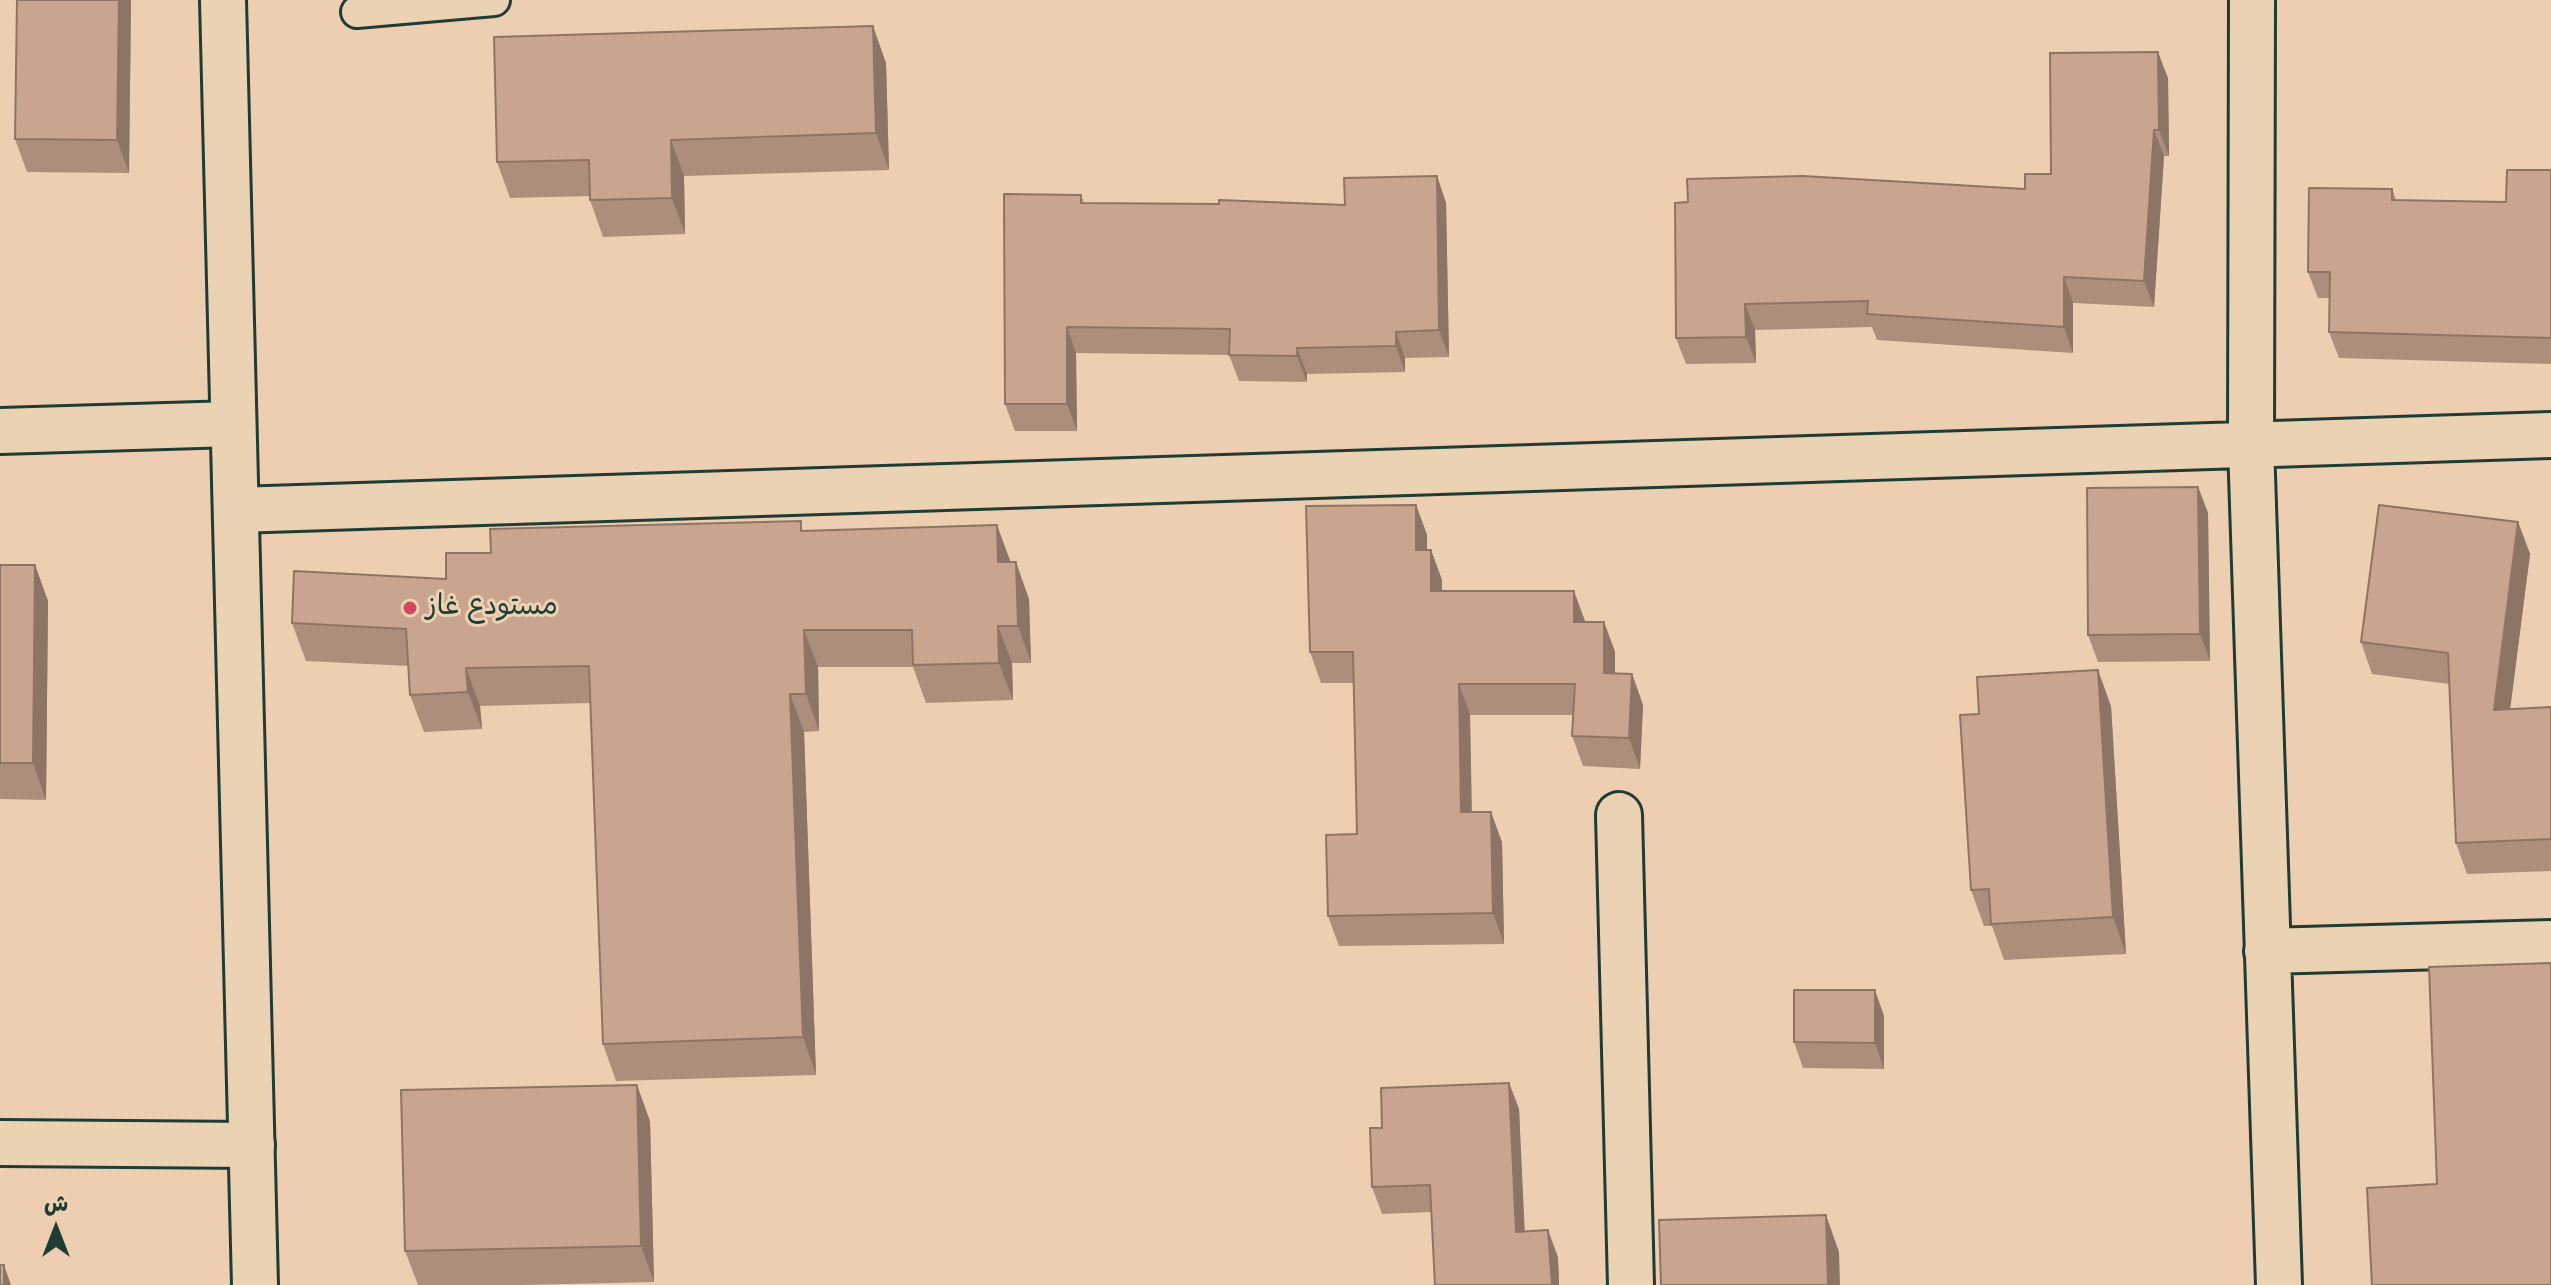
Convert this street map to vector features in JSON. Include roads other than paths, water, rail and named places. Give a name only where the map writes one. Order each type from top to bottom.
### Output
[{"type":"street","points":[[223,0],[255,1285]]},
{"type":"street","points":[[2252,0],[2251,445],[2279,1285]]},
{"type":"street","points":[[0,431],[233,424]]},
{"type":"street","points":[[236,510],[2551,435]]},
{"type":"street","points":[[1619,815],[1631,1285]]},
{"type":"street","points":[[2267,951],[2551,943]]},
{"type":"street","points":[[0,1143],[252,1145]]},
{"type":"lane","points":[[357,12],[494,0]]},
{"type":"place","name":"مستودع غاز","points":[[410,608]]}]
